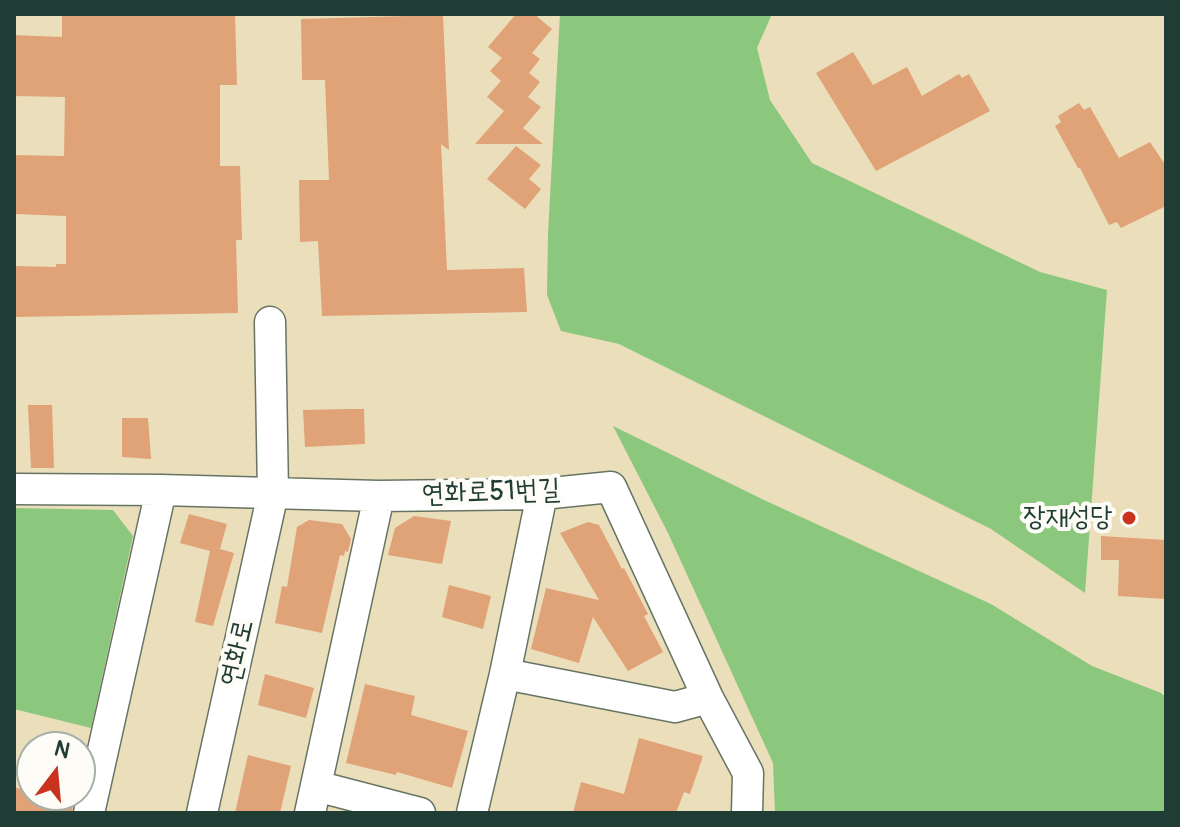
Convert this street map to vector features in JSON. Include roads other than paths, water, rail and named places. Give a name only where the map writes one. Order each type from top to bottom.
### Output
[{"type":"street","name":"연화로","points":[[202,813],[273,493],[270,322]]},
{"type":"street","name":"연화로51번길","points":[[14,489],[379,496],[542,494],[611,487],[708,698],[748,773],[747,813]]},
{"type":"street","points":[[89,813],[161,490]]},
{"type":"street","points":[[472,813],[505,674],[542,494]]},
{"type":"street","points":[[379,496],[313,800],[420,813]]},
{"type":"street","points":[[505,674],[675,707],[708,698]]},
{"type":"place","name":"장재성당","points":[[1129,518]]}]
